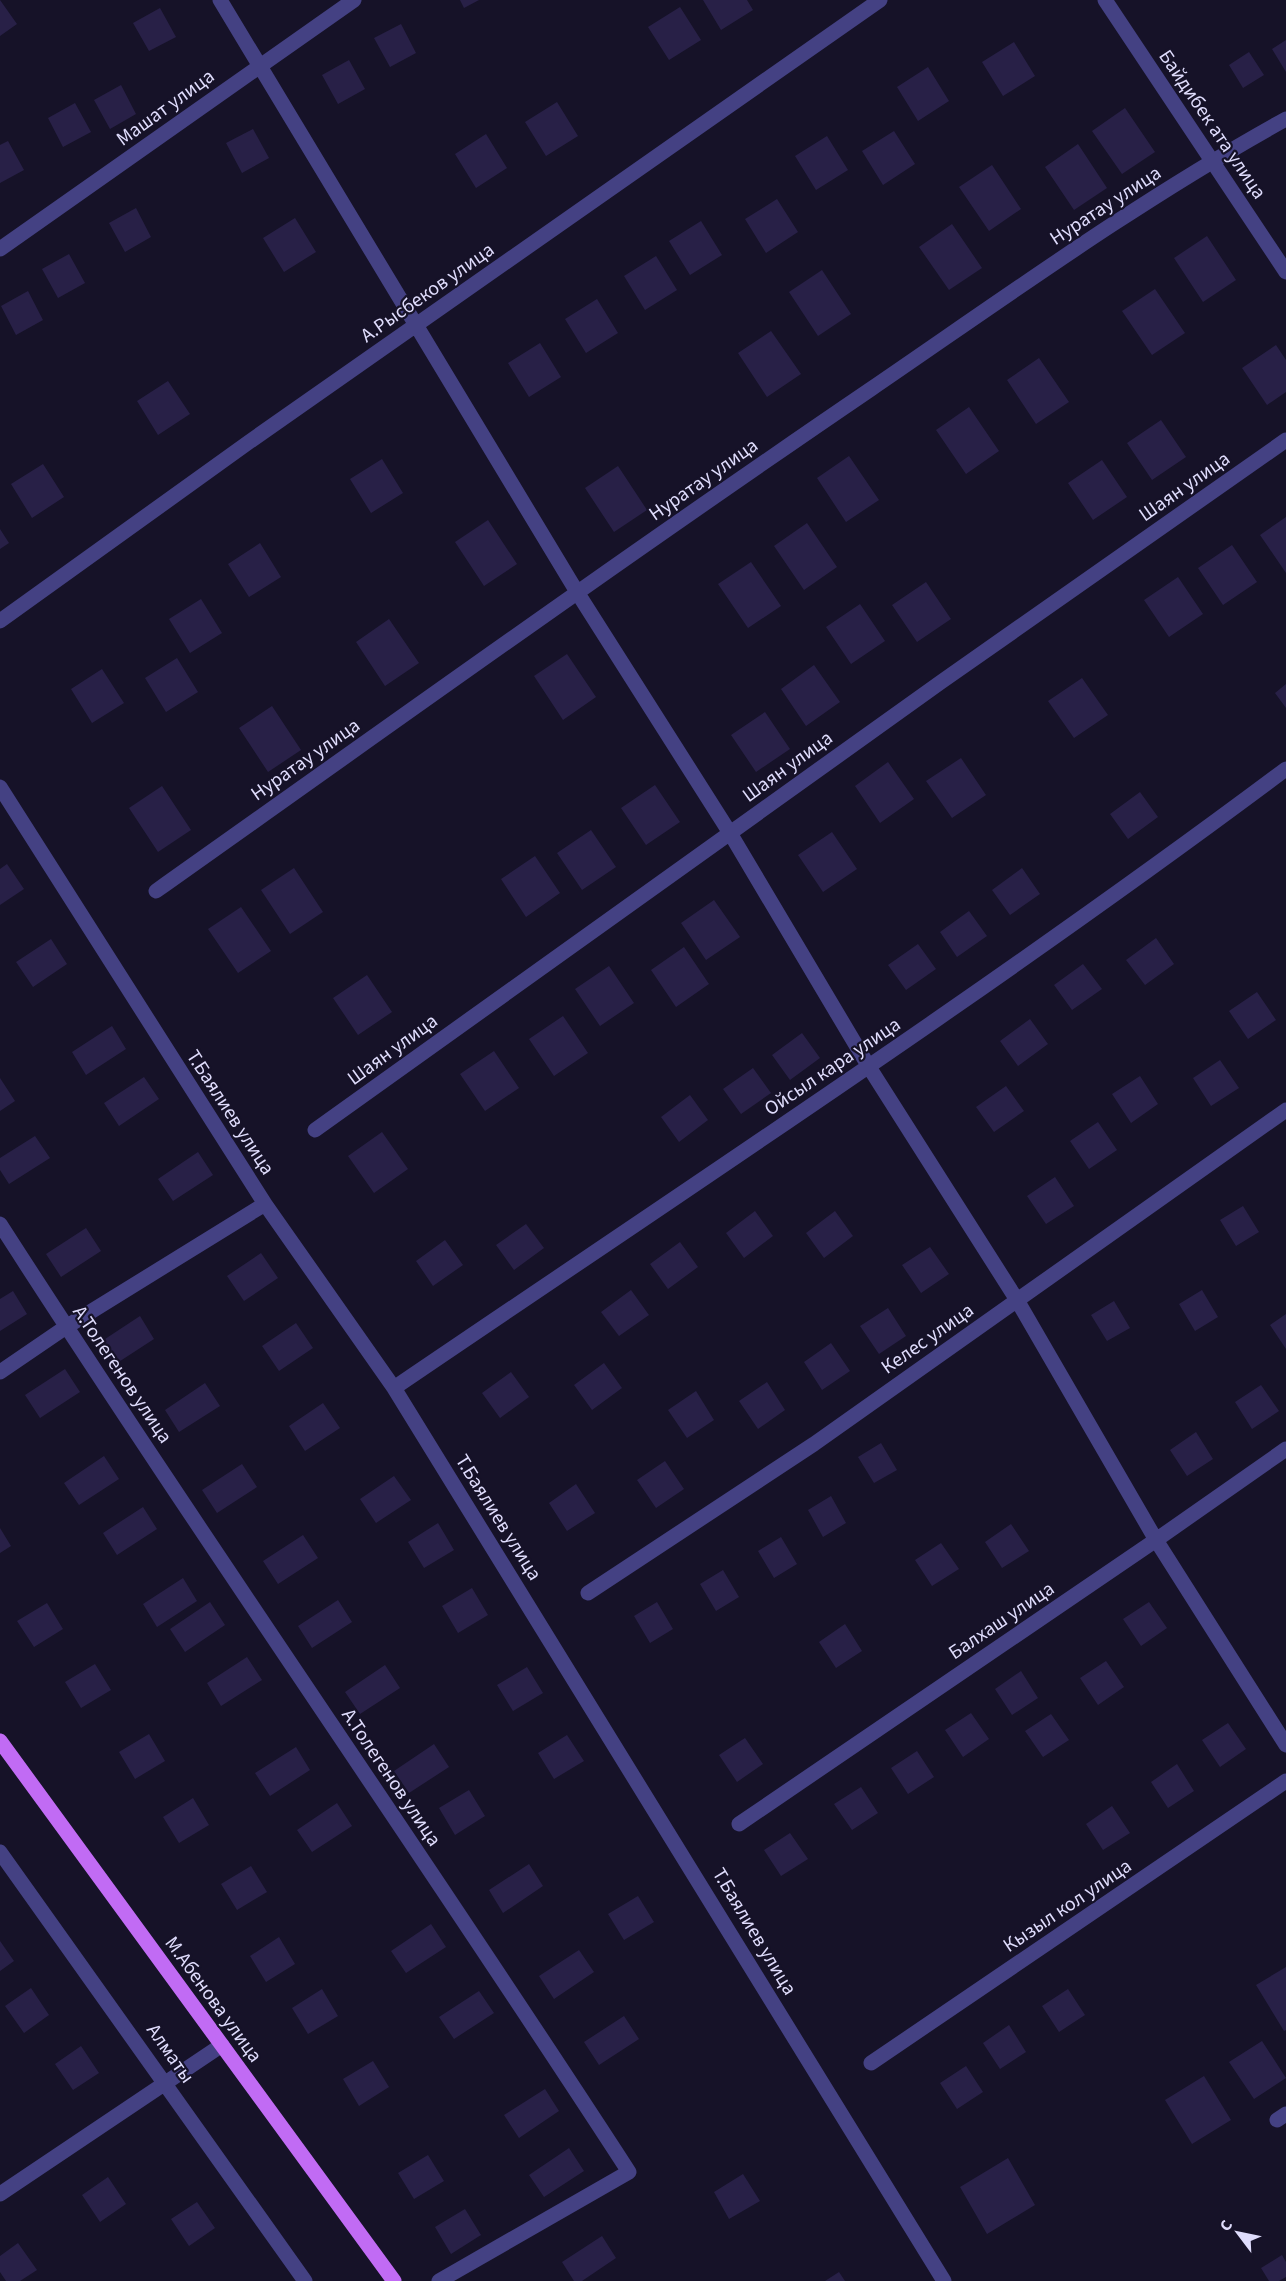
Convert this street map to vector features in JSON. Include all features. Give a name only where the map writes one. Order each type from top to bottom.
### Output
[{"type":"main road","name":"М.Абенова улица","points":[[0,1741],[394,2281]]},
{"type":"street","points":[[220,0],[578,592],[730,833],[870,1068],[1017,1300],[1156,1540],[1286,1744]]},
{"type":"street","name":"Машат улица","points":[[0,249],[259,64],[354,0]]},
{"type":"street","name":"А.Рысбеков улица","points":[[0,621],[415,325],[880,0]]},
{"type":"street","name":"Байдибек ата улица","points":[[1105,0],[1286,272]]},
{"type":"street","name":"Нуратау улица","points":[[156,891],[578,592],[1017,289],[1212,160],[1286,119]]},
{"type":"street","name":"Шаян улица","points":[[315,1130],[1286,440]]},
{"type":"street","name":"Ойсыл кара улица","points":[[394,1388],[870,1068],[1172,855],[1286,769]]},
{"type":"street","name":"Т.Баялиев улица","points":[[0,788],[265,1204],[394,1388],[944,2281]]},
{"type":"street","name":"Келес улица","points":[[588,1593],[814,1444],[1286,1110]]},
{"type":"street","points":[[0,1372],[66,1327],[265,1204]]},
{"type":"street","name":"А.Толегенов улица","points":[[0,1224],[66,1327],[357,1763],[493,1962],[629,2172],[439,2281]]},
{"type":"street","name":"Балхаш улица","points":[[739,1824],[1286,1449]]},
{"type":"street","name":"Кызыл кол улица","points":[[871,2063],[1286,1781]]},
{"type":"street","name":"Алматы","points":[[0,1851],[305,2281]]},
{"type":"street","points":[[0,2194],[222,2045]]},
{"type":"building","points":[[0,0],[17,24],[0,36]]},
{"type":"building","points":[[460,0],[479,0],[464,8]]},
{"type":"building","points":[[703,0],[747,0],[753,10],[721,30]]},
{"type":"building","points":[[680,7],[701,40],[669,60],[648,27]]},
{"type":"building","points":[[160,8],[176,37],[149,51],[133,23]]},
{"type":"building","points":[[401,24],[416,53],[390,67],[374,38]]},
{"type":"building","points":[[1286,40],[1286,72],[1272,49]]},
{"type":"building","points":[[1014,42],[1035,76],[1003,96],[982,62]]},
{"type":"building","points":[[1249,52],[1264,75],[1243,88],[1229,65]]},
{"type":"building","points":[[349,60],[365,89],[338,104],[322,75]]},
{"type":"building","points":[[928,67],[949,101],[918,121],[897,87]]},
{"type":"building","points":[[121,85],[136,114],[110,129],[94,100]]},
{"type":"building","points":[[557,102],[578,136],[546,156],[525,122]]},
{"type":"building","points":[[75,103],[91,132],[63,147],[48,118]]},
{"type":"building","points":[[1125,108],[1155,152],[1122,174],[1092,131]]},
{"type":"building","points":[[253,129],[269,158],[242,173],[226,143]]},
{"type":"building","points":[[894,131],[915,164],[883,185],[862,151]]},
{"type":"building","points":[[486,134],[507,168],[476,188],[455,154]]},
{"type":"building","points":[[827,136],[848,170],[816,190],[795,156]]},
{"type":"building","points":[[8,141],[24,170],[0,183],[0,145]]},
{"type":"building","points":[[1078,144],[1107,188],[1074,210],[1045,167]]},
{"type":"building","points":[[992,165],[1021,209],[989,231],[959,187]]},
{"type":"building","points":[[777,199],[798,232],[766,253],[745,219]]},
{"type":"building","points":[[136,208],[151,237],[125,252],[109,223]]},
{"type":"building","points":[[295,218],[316,252],[284,272],[263,238]]},
{"type":"building","points":[[701,221],[722,255],[690,275],[669,241]]},
{"type":"building","points":[[952,224],[982,268],[949,290],[919,247]]},
{"type":"building","points":[[1207,236],[1236,280],[1203,302],[1174,258]]},
{"type":"building","points":[[69,254],[85,283],[58,298],[42,269]]},
{"type":"building","points":[[656,256],[677,290],[645,310],[624,276]]},
{"type":"building","points":[[822,270],[851,314],[818,336],[789,292]]},
{"type":"building","points":[[1155,289],[1185,333],[1152,355],[1122,311]]},
{"type":"building","points":[[28,291],[43,320],[16,335],[1,306]]},
{"type":"building","points":[[597,299],[618,333],[586,353],[565,319]]},
{"type":"building","points":[[771,331],[801,374],[767,397],[738,353]]},
{"type":"building","points":[[540,343],[561,377],[529,397],[508,363]]},
{"type":"building","points":[[1276,345],[1286,360],[1286,392],[1267,405],[1242,368]]},
{"type":"building","points":[[1039,358],[1069,402],[1036,424],[1007,380]]},
{"type":"building","points":[[168,381],[190,414],[158,435],[137,401]]},
{"type":"building","points":[[969,407],[999,451],[966,474],[936,430]]},
{"type":"building","points":[[1161,420],[1186,457],[1152,480],[1127,443]]},
{"type":"building","points":[[849,456],[879,500],[846,522],[817,478]]},
{"type":"building","points":[[382,459],[403,493],[371,513],[350,479]]},
{"type":"building","points":[[1102,460],[1127,497],[1093,520],[1068,483]]},
{"type":"building","points":[[43,464],[64,497],[32,518],[11,484]]},
{"type":"building","points":[[618,466],[647,510],[614,532],[585,488]]},
{"type":"building","points":[[1286,517],[1286,573],[1260,535]]},
{"type":"building","points":[[488,520],[517,564],[484,586],[455,542]]},
{"type":"building","points":[[807,523],[837,567],[804,590],[774,546]]},
{"type":"building","points":[[0,529],[9,543],[0,549]]},
{"type":"building","points":[[260,543],[281,577],[249,597],[228,564]]},
{"type":"building","points":[[1232,545],[1257,582],[1223,605],[1198,568]]},
{"type":"building","points":[[751,562],[781,606],[748,628],[718,584]]},
{"type":"building","points":[[1178,577],[1203,614],[1169,637],[1144,600]]},
{"type":"building","points":[[926,582],[951,619],[917,642],[892,605]]},
{"type":"building","points":[[201,599],[222,633],[190,653],[169,619]]},
{"type":"building","points":[[860,604],[885,641],[851,664],[826,627]]},
{"type":"building","points":[[389,619],[419,663],[385,686],[356,642]]},
{"type":"building","points":[[567,654],[596,697],[563,720],[534,676]]},
{"type":"building","points":[[177,658],[198,692],[166,712],[145,678]]},
{"type":"building","points":[[814,665],[840,702],[806,726],[781,689]]},
{"type":"building","points":[[102,669],[124,703],[92,723],[71,689]]},
{"type":"building","points":[[1082,678],[1108,715],[1074,738],[1048,701]]},
{"type":"building","points":[[1286,684],[1286,708],[1275,693]]},
{"type":"building","points":[[272,706],[301,750],[268,772],[239,728]]},
{"type":"building","points":[[765,712],[790,749],[756,772],[731,735]]},
{"type":"building","points":[[961,758],[986,795],[952,818],[926,781]]},
{"type":"building","points":[[888,762],[914,799],[880,823],[855,786]]},
{"type":"building","points":[[655,785],[680,822],[646,845],[621,808]]},
{"type":"building","points":[[162,786],[191,830],[158,852],[129,808]]},
{"type":"building","points":[[1140,792],[1158,817],[1128,839],[1110,814]]},
{"type":"building","points":[[591,830],[616,867],[582,890],[557,853]]},
{"type":"building","points":[[832,832],[857,869],[823,892],[798,855]]},
{"type":"building","points":[[535,856],[560,893],[526,917],[501,879]]},
{"type":"building","points":[[7,864],[24,889],[0,905],[0,869]]},
{"type":"building","points":[[294,868],[323,912],[290,934],[261,890]]},
{"type":"building","points":[[1022,868],[1040,894],[1010,915],[992,890]]},
{"type":"building","points":[[714,900],[740,937],[706,960],[681,923]]},
{"type":"building","points":[[241,907],[271,951],[238,973],[208,929]]},
{"type":"building","points":[[969,911],[987,936],[957,957],[940,932]]},
{"type":"building","points":[[1156,938],[1174,964],[1145,985],[1126,960]]},
{"type":"building","points":[[51,939],[67,964],[33,987],[16,962]]},
{"type":"building","points":[[918,944],[936,969],[906,990],[888,965]]},
{"type":"building","points":[[684,947],[709,984],[676,1007],[651,970]]},
{"type":"building","points":[[1083,964],[1102,989],[1072,1010],[1054,985]]},
{"type":"building","points":[[609,966],[634,1003],[600,1026],[575,989]]},
{"type":"building","points":[[367,975],[392,1012],[358,1035],[333,998]]},
{"type":"building","points":[[1257,992],[1276,1020],[1248,1039],[1229,1011]]},
{"type":"building","points":[[563,1016],[588,1053],[554,1076],[529,1039]]},
{"type":"building","points":[[1030,1019],[1048,1044],[1018,1066],[1000,1041]]},
{"type":"building","points":[[112,1026],[126,1049],[86,1075],[72,1052]]},
{"type":"building","points":[[802,1033],[820,1058],[790,1080],[772,1055]]},
{"type":"building","points":[[494,1051],[519,1088],[485,1111],[460,1074]]},
{"type":"building","points":[[1220,1060],[1239,1088],[1211,1106],[1193,1078]]},
{"type":"building","points":[[753,1068],[771,1093],[741,1114],[723,1089]]},
{"type":"building","points":[[1140,1076],[1158,1104],[1131,1123],[1112,1094]]},
{"type":"building","points":[[144,1077],[159,1099],[119,1126],[104,1103]]},
{"type":"building","points":[[0,1078],[15,1101],[0,1111]]},
{"type":"building","points":[[1006,1086],[1024,1111],[994,1132],[976,1107]]},
{"type":"building","points":[[690,1095],[708,1120],[679,1142],[661,1117]]},
{"type":"building","points":[[1098,1122],[1117,1150],[1089,1169],[1070,1141]]},
{"type":"building","points":[[382,1132],[408,1169],[374,1193],[348,1156]]},
{"type":"building","points":[[35,1136],[50,1158],[9,1184],[0,1170],[0,1158]]},
{"type":"building","points":[[198,1152],[213,1175],[173,1201],[158,1179]]},
{"type":"building","points":[[1055,1177],[1074,1206],[1046,1224],[1027,1196]]},
{"type":"building","points":[[1243,1206],[1259,1232],[1236,1246],[1220,1220]]},
{"type":"building","points":[[755,1211],[773,1236],[744,1258],[726,1233]]},
{"type":"building","points":[[835,1211],[853,1236],[824,1258],[806,1233]]},
{"type":"building","points":[[526,1224],[544,1248],[514,1270],[496,1245]]},
{"type":"building","points":[[86,1228],[101,1251],[61,1277],[46,1254]]},
{"type":"building","points":[[445,1240],[463,1265],[433,1286],[416,1261]]},
{"type":"building","points":[[680,1242],[698,1267],[668,1289],[650,1264]]},
{"type":"building","points":[[930,1247],[949,1274],[921,1293],[902,1265]]},
{"type":"building","points":[[261,1253],[278,1278],[244,1301],[227,1276]]},
{"type":"building","points":[[631,1290],[649,1315],[619,1336],[601,1312]]},
{"type":"building","points":[[1202,1290],[1218,1317],[1195,1331],[1179,1304]]},
{"type":"building","points":[[13,1291],[27,1314],[0,1331],[0,1299]]},
{"type":"building","points":[[1114,1301],[1130,1328],[1107,1341],[1091,1315]]},
{"type":"building","points":[[888,1308],[906,1336],[879,1354],[860,1326]]},
{"type":"building","points":[[1286,1314],[1286,1349],[1270,1325]]},
{"type":"building","points":[[140,1316],[154,1339],[114,1365],[99,1343]]},
{"type":"building","points":[[296,1323],[313,1348],[279,1371],[262,1346]]},
{"type":"building","points":[[831,1343],[850,1371],[822,1390],[804,1362]]},
{"type":"building","points":[[604,1363],[622,1388],[592,1410],[574,1385]]},
{"type":"building","points":[[65,1369],[80,1392],[40,1418],[25,1395]]},
{"type":"building","points":[[511,1372],[529,1397],[500,1418],[482,1393]]},
{"type":"building","points":[[767,1382],[785,1410],[758,1429],[739,1401]]},
{"type":"building","points":[[205,1383],[220,1406],[179,1432],[165,1410]]},
{"type":"building","points":[[1261,1385],[1279,1411],[1252,1429],[1235,1402]]},
{"type":"building","points":[[696,1391],[714,1420],[687,1438],[668,1410]]},
{"type":"building","points":[[323,1403],[340,1428],[305,1451],[289,1426]]},
{"type":"building","points":[[1196,1432],[1213,1459],[1187,1476],[1170,1450]]},
{"type":"building","points":[[881,1443],[897,1470],[874,1483],[858,1457]]},
{"type":"building","points":[[104,1456],[119,1479],[79,1505],[64,1483]]},
{"type":"building","points":[[665,1461],[684,1489],[656,1508],[637,1480]]},
{"type":"building","points":[[242,1464],[257,1487],[217,1513],[202,1490]]},
{"type":"building","points":[[394,1476],[411,1500],[376,1523],[360,1499]]},
{"type":"building","points":[[576,1484],[595,1513],[567,1531],[549,1503]]},
{"type":"building","points":[[831,1496],[846,1523],[823,1537],[808,1510]]},
{"type":"building","points":[[143,1507],[157,1529],[117,1555],[103,1533]]},
{"type":"building","points":[[438,1523],[454,1550],[424,1568],[408,1542]]},
{"type":"building","points":[[1011,1524],[1029,1551],[1002,1568],[985,1542]]},
{"type":"building","points":[[0,1528],[11,1546],[0,1553]]},
{"type":"building","points":[[303,1535],[318,1558],[278,1584],[263,1561]]},
{"type":"building","points":[[781,1537],[797,1564],[774,1578],[758,1551]]},
{"type":"building","points":[[941,1543],[959,1569],[932,1586],[915,1560]]},
{"type":"building","points":[[723,1570],[739,1597],[716,1611],[700,1584]]},
{"type":"building","points":[[183,1578],[197,1601],[157,1627],[143,1604]]},
{"type":"building","points":[[472,1588],[488,1615],[458,1633],[442,1606]]},
{"type":"building","points":[[338,1600],[352,1622],[312,1648],[298,1626]]},
{"type":"building","points":[[210,1602],[225,1625],[185,1652],[170,1629]]},
{"type":"building","points":[[657,1602],[673,1629],[650,1643],[634,1616]]},
{"type":"building","points":[[1149,1602],[1167,1628],[1141,1646],[1123,1619]]},
{"type":"building","points":[[47,1603],[63,1629],[34,1647],[17,1621]]},
{"type":"building","points":[[845,1624],[862,1651],[836,1668],[819,1642]]},
{"type":"building","points":[[247,1657],[262,1680],[221,1706],[207,1683]]},
{"type":"building","points":[[1106,1661],[1124,1687],[1098,1705],[1080,1678]]},
{"type":"building","points":[[95,1664],[111,1690],[81,1708],[65,1682]]},
{"type":"building","points":[[385,1665],[400,1688],[360,1714],[345,1692]]},
{"type":"building","points":[[527,1667],[543,1693],[513,1711],[497,1685]]},
{"type":"building","points":[[1021,1671],[1038,1698],[1012,1715],[995,1689]]},
{"type":"building","points":[[971,1713],[989,1739],[963,1757],[945,1730]]},
{"type":"building","points":[[1051,1714],[1069,1740],[1043,1757],[1025,1731]]},
{"type":"building","points":[[1228,1723],[1246,1749],[1220,1767],[1202,1740]]},
{"type":"building","points":[[149,1734],[165,1761],[135,1779],[119,1752]]},
{"type":"building","points":[[567,1735],[584,1761],[554,1779],[538,1753]]},
{"type":"building","points":[[745,1738],[763,1764],[737,1782],[719,1755]]},
{"type":"building","points":[[434,1744],[449,1767],[409,1793],[394,1771]]},
{"type":"building","points":[[296,1747],[310,1770],[270,1796],[255,1773]]},
{"type":"building","points":[[917,1751],[934,1777],[908,1794],[891,1768]]},
{"type":"building","points":[[1177,1764],[1194,1791],[1168,1808],[1151,1782]]},
{"type":"building","points":[[861,1787],[878,1813],[852,1830],[834,1804]]},
{"type":"building","points":[[469,1790],[485,1816],[455,1835],[439,1808]]},
{"type":"building","points":[[193,1798],[209,1825],[179,1843],[163,1817]]},
{"type":"building","points":[[337,1803],[352,1826],[312,1852],[297,1830]]},
{"type":"building","points":[[1112,1806],[1130,1833],[1103,1850],[1086,1824]]},
{"type":"building","points":[[790,1833],[808,1859],[781,1876],[764,1850]]},
{"type":"building","points":[[529,1864],[543,1886],[503,1913],[489,1890]]},
{"type":"building","points":[[251,1866],[267,1892],[237,1910],[221,1884]]},
{"type":"building","points":[[638,1896],[654,1922],[624,1940],[608,1914]]},
{"type":"building","points":[[431,1924],[446,1947],[406,1973],[391,1951]]},
{"type":"building","points":[[279,1937],[295,1964],[266,1982],[250,1956]]},
{"type":"building","points":[[0,1941],[14,1961],[0,1971]]},
{"type":"building","points":[[579,1950],[594,1972],[554,1999],[539,1976]]},
{"type":"building","points":[[1286,1967],[1286,2030],[1284,2031],[1256,1985]]},
{"type":"building","points":[[31,1988],[49,2015],[24,2033],[5,2006]]},
{"type":"building","points":[[322,1989],[338,2016],[308,2034],[292,2008]]},
{"type":"building","points":[[1068,1989],[1085,2015],[1059,2032],[1042,2006]]},
{"type":"building","points":[[479,1991],[494,2013],[454,2039],[439,2017]]},
{"type":"building","points":[[624,2016],[639,2039],[599,2065],[584,2042]]},
{"type":"building","points":[[1009,2025],[1026,2052],[1000,2069],[983,2043]]},
{"type":"building","points":[[1262,2041],[1286,2078],[1254,2099],[1229,2062]]},
{"type":"building","points":[[81,2046],[99,2073],[73,2090],[55,2064]]},
{"type":"building","points":[[373,2061],[389,2087],[359,2106],[343,2079]]},
{"type":"building","points":[[966,2066],[983,2092],[957,2109],[940,2083]]},
{"type":"building","points":[[1204,2076],[1231,2120],[1192,2144],[1165,2100]]},
{"type":"building","points":[[545,2089],[559,2111],[519,2138],[504,2115]]},
{"type":"building","points":[[569,2148],[584,2171],[544,2197],[529,2175]]},
{"type":"building","points":[[428,2155],[444,2181],[414,2199],[398,2173]]},
{"type":"building","points":[[1008,2158],[1035,2205],[987,2234],[960,2187]]},
{"type":"building","points":[[743,2174],[760,2201],[729,2219],[714,2192]]},
{"type":"building","points":[[108,2177],[126,2204],[100,2222],[82,2195]]},
{"type":"building","points":[[197,2202],[215,2228],[189,2246],[171,2219]]},
{"type":"building","points":[[465,2209],[481,2235],[451,2254],[435,2227]]},
{"type":"building","points":[[602,2236],[616,2258],[582,2281],[574,2281],[562,2262]]},
{"type":"building","points":[[18,2243],[37,2270],[20,2281],[6,2281],[0,2272],[0,2256]]},
{"type":"building","points":[[1282,2255],[1286,2262],[1286,2277],[1279,2281],[1269,2281],[1261,2268]]},
{"type":"building","points":[[839,2272],[845,2281],[825,2281]]}]
